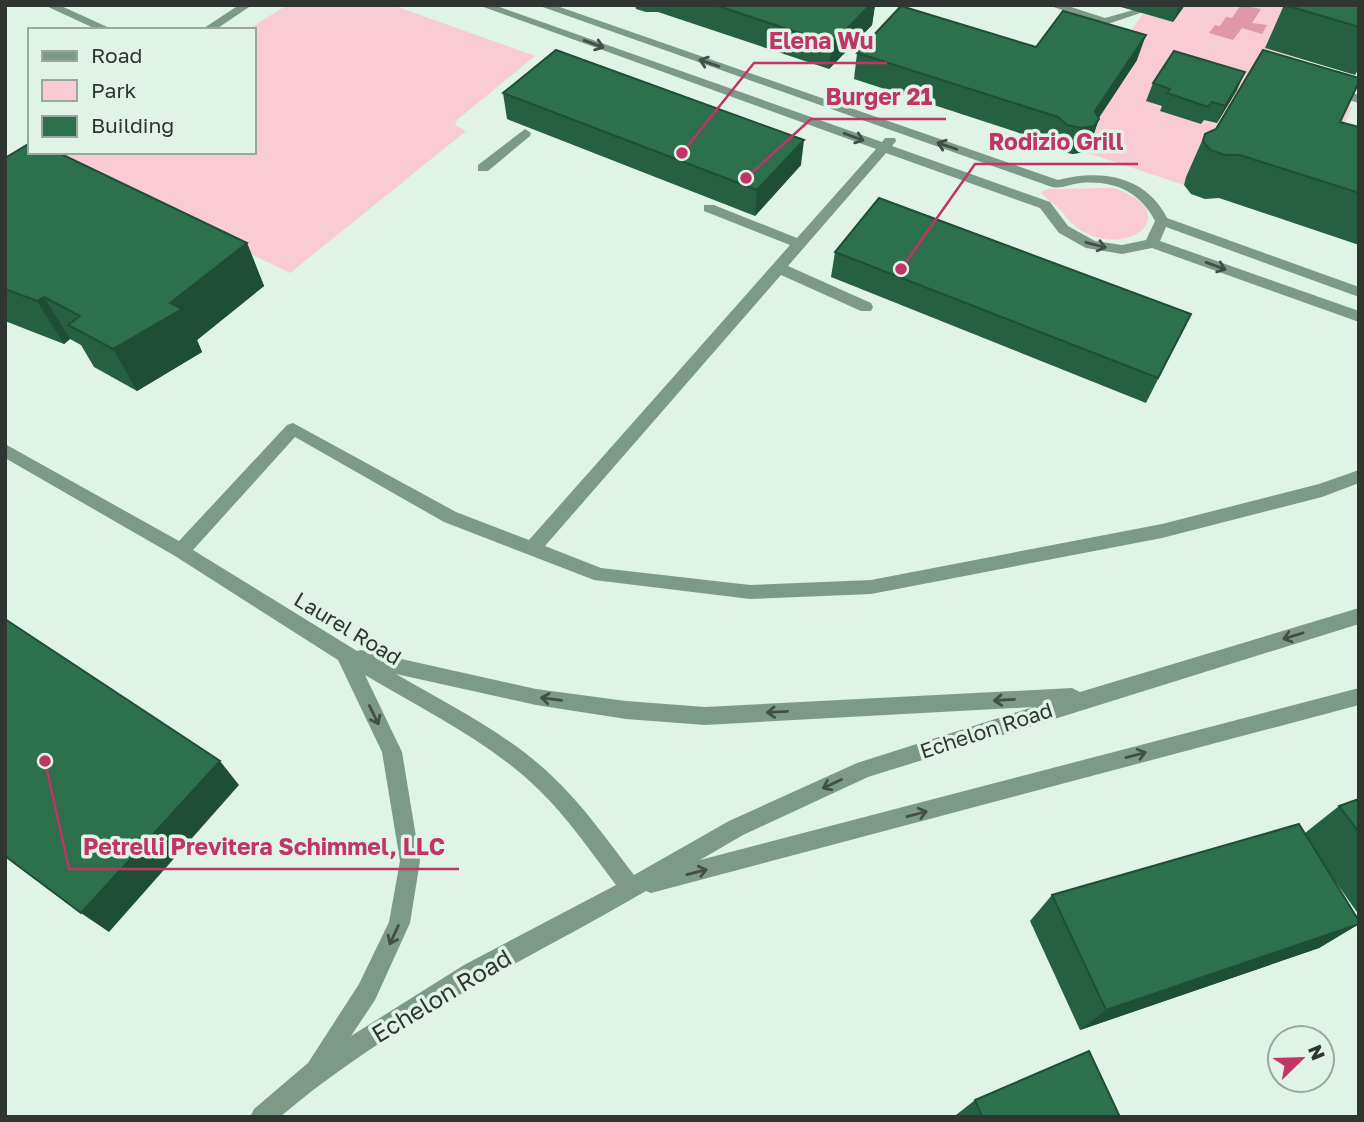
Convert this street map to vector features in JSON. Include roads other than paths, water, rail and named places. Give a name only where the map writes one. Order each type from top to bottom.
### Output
[{"type":"street","points":[[49,5],[103,28]]},
{"type":"street","points":[[210,28],[247,5]]},
{"type":"street","points":[[483,5],[1045,205],[1050,218],[1078,240],[1118,250],[1138,249],[1152,243],[1162,221],[1157,208],[1146,196],[1112,180],[1092,177],[1057,184],[542,5]]},
{"type":"street","points":[[1053,5],[1105,22],[1137,12]]},
{"type":"street","points":[[561,33],[590,10]]},
{"type":"street","points":[[1311,85],[1359,99]]},
{"type":"street","points":[[532,549],[900,130]]},
{"type":"street","points":[[483,168],[525,133]]},
{"type":"street","points":[[709,208],[800,244]]},
{"type":"street","points":[[1162,221],[1359,292]]},
{"type":"street","points":[[1152,243],[1359,317]]},
{"type":"street","points":[[779,268],[866,307]]},
{"type":"street","points":[[181,551],[293,429],[450,517],[600,575],[750,592],[871,587],[1163,531],[1322,490],[1359,476]]},
{"type":"street","name":"Laurel Road","points":[[5,450],[181,551],[345,654],[497,743],[545,782],[582,822],[631,888]]},
{"type":"street","name":"Echelon Road","points":[[262,1117],[314,1073],[472,973],[736,828],[864,769],[1359,616]]},
{"type":"street","points":[[345,654],[537,697],[705,716],[1097,695]]},
{"type":"street","points":[[314,1073],[367,992],[399,923],[410,861],[392,752],[345,654]]},
{"type":"street","name":"Echelon Road","points":[[631,888],[1359,696]]},
{"type":"place","name":"Elena Wu","points":[[682,153]]},
{"type":"place","name":"Burger 21","points":[[746,178]]},
{"type":"place","name":"Rodizio Grill","points":[[901,269]]},
{"type":"place","name":"Petrelli Previtera Schimmel, LLC","points":[[45,761]]}]
